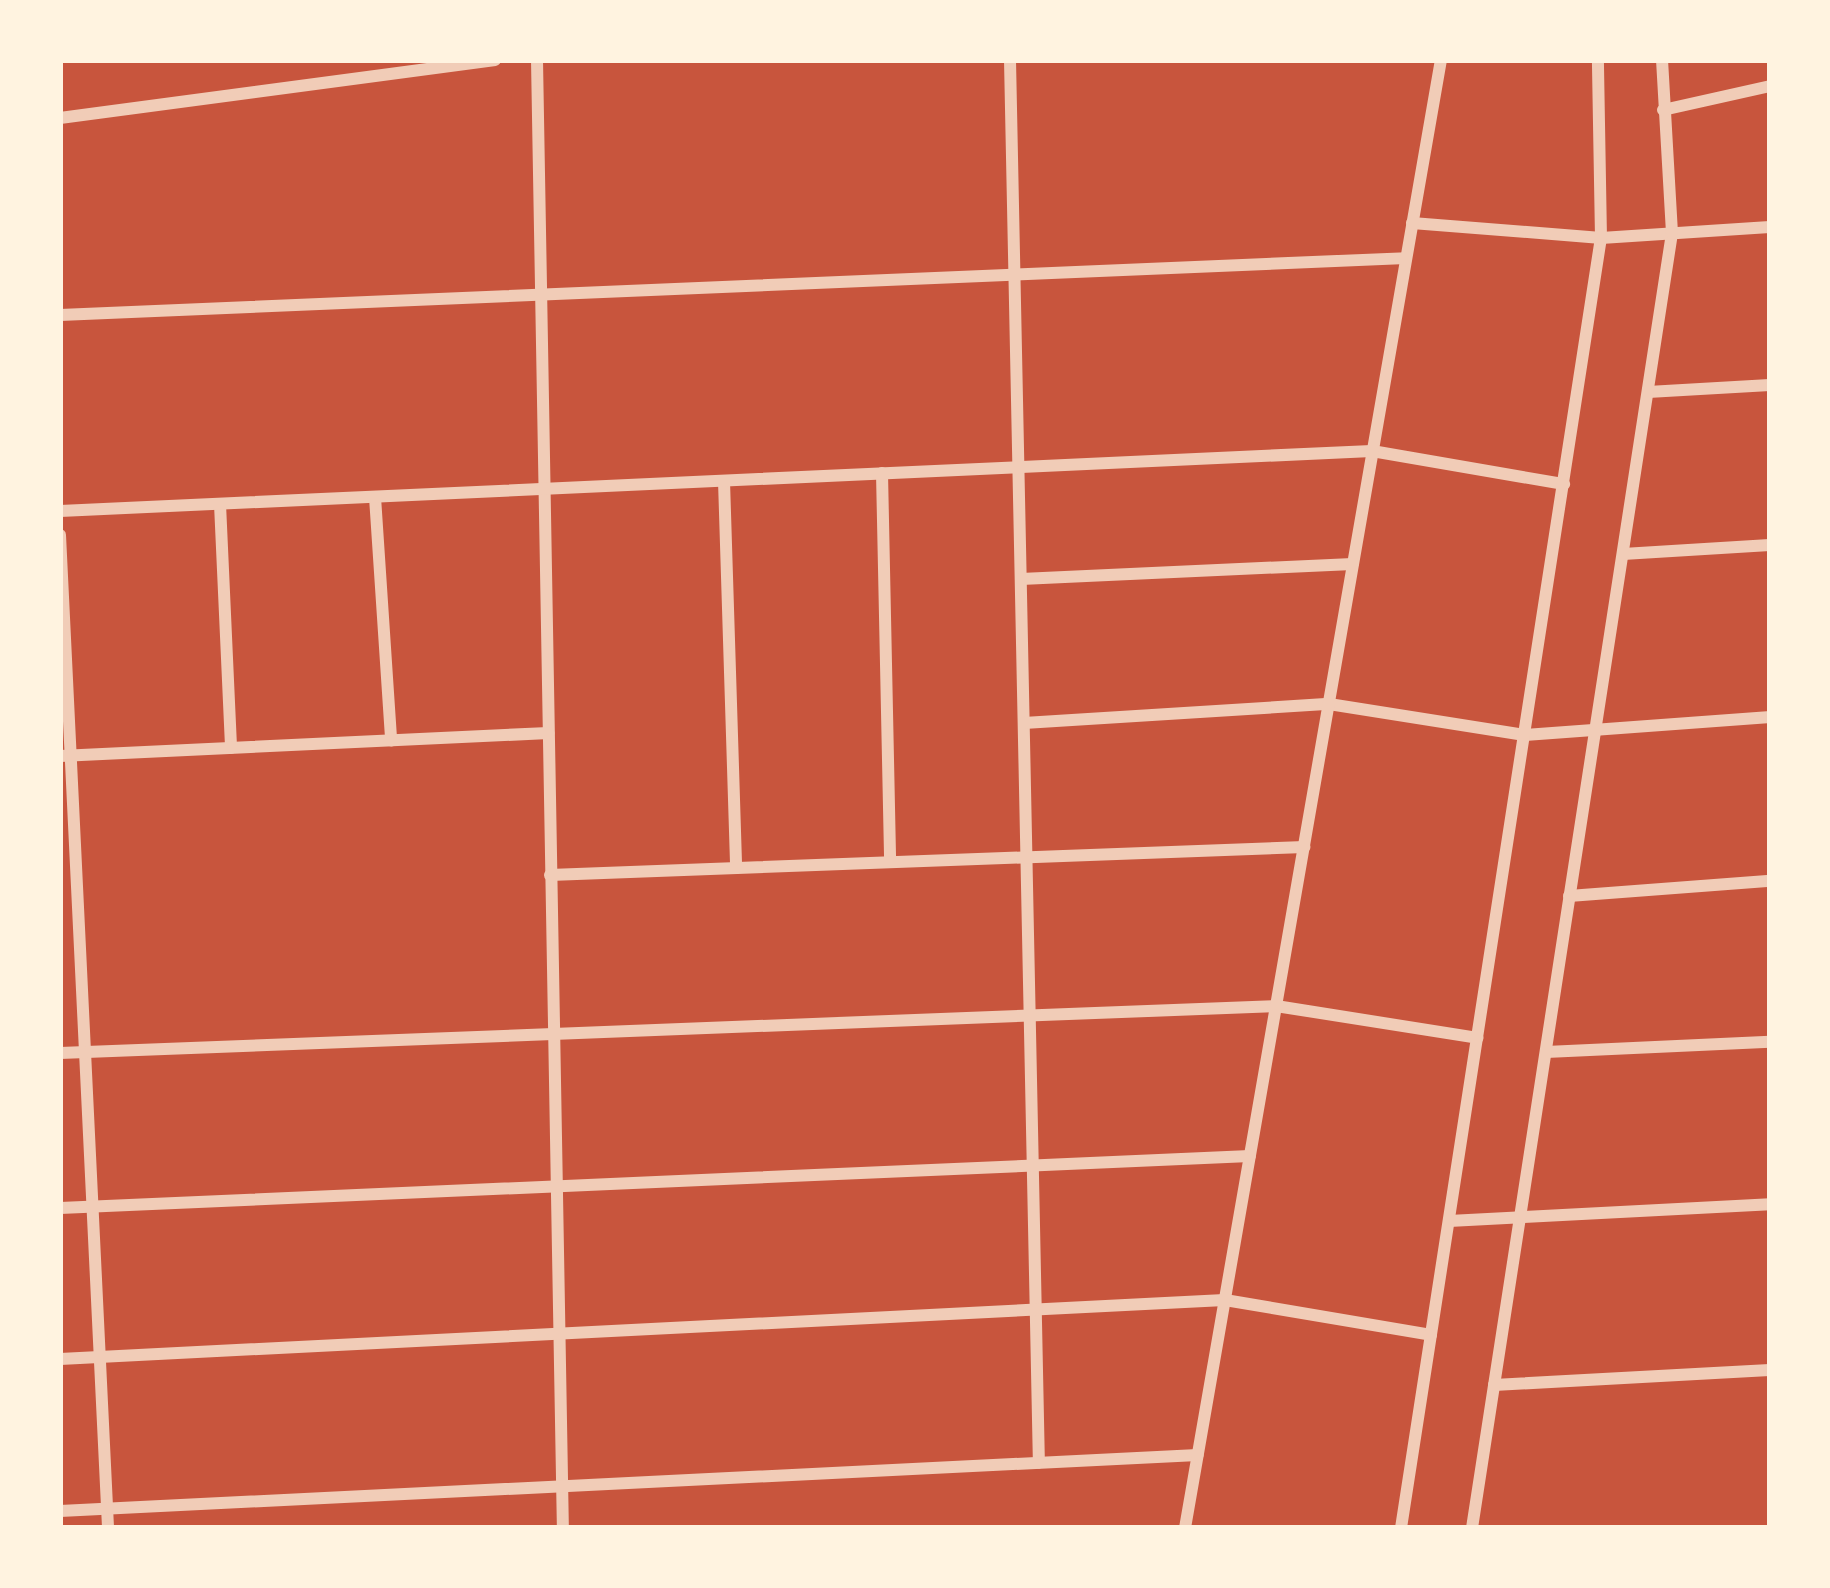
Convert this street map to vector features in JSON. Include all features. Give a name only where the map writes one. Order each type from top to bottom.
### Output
[{"type":"street","points":[[60,118],[495,60]]},
{"type":"street","points":[[537,60],[563,1528]]},
{"type":"street","points":[[1010,60],[1039,1463]]},
{"type":"street","points":[[1185,1528],[1441,60]]},
{"type":"street","points":[[1401,1528],[1601,238],[1598,60]]},
{"type":"street","points":[[1472,1528],[1672,233],[1662,60]]},
{"type":"street","points":[[1664,110],[1770,86]]},
{"type":"street","points":[[1412,223],[1601,238],[1770,227]]},
{"type":"street","points":[[60,315],[1406,258]]},
{"type":"street","points":[[1648,392],[1770,385]]},
{"type":"street","points":[[60,511],[1372,451],[1564,484]]},
{"type":"street","points":[[882,473],[890,862]]},
{"type":"street","points":[[724,481],[736,868]]},
{"type":"street","points":[[375,496],[391,740]]},
{"type":"street","points":[[220,504],[231,748]]},
{"type":"street","points":[[60,535],[65,756],[78,905],[108,1528]]},
{"type":"street","points":[[1622,554],[1770,545]]},
{"type":"street","points":[[1021,579],[1353,564]]},
{"type":"street","points":[[1024,723],[1329,704],[1525,735],[1770,717]]},
{"type":"street","points":[[65,756],[548,733]]},
{"type":"street","points":[[550,875],[1304,847]]},
{"type":"street","points":[[1569,896],[1770,881]]},
{"type":"street","points":[[60,905],[78,905]]},
{"type":"street","points":[[60,1053],[1276,1006],[1477,1038]]},
{"type":"street","points":[[1546,1052],[1770,1042]]},
{"type":"street","points":[[60,1208],[1250,1156]]},
{"type":"street","points":[[1449,1221],[1520,1221],[1770,1204]]},
{"type":"street","points":[[60,1359],[1225,1300],[1431,1335]]},
{"type":"street","points":[[1494,1385],[1770,1370]]},
{"type":"street","points":[[60,1511],[1198,1455]]}]
